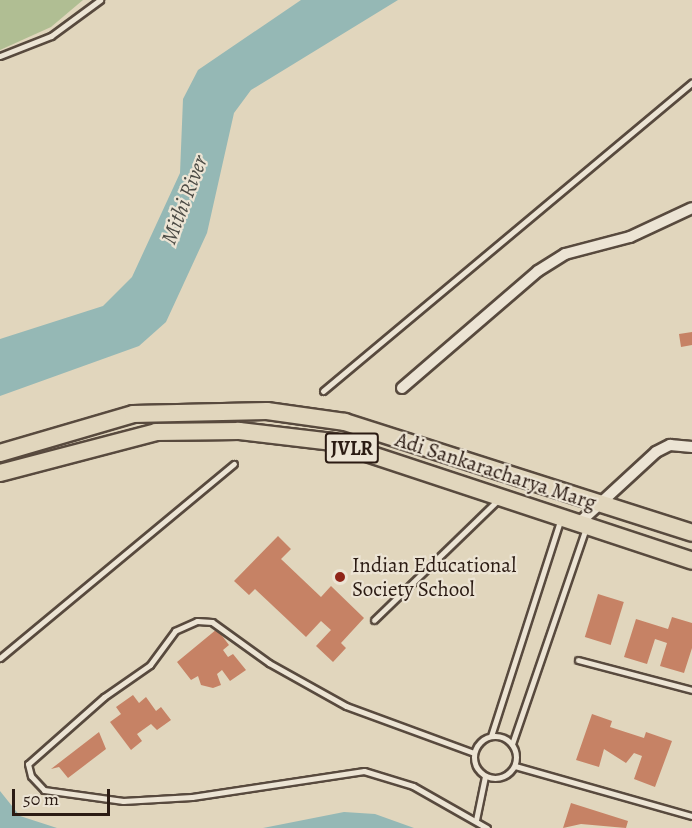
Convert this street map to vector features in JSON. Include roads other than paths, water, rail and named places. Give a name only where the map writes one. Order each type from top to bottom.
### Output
[{"type":"main road","name":"Adi Sankaracharya Marg","points":[[0,453],[133,414],[240,409],[345,422],[692,532]]},
{"type":"main road","name":"Adi Sankaracharya Marg","points":[[0,473],[156,432],[239,431],[333,442],[584,523],[692,561]]},
{"type":"street","points":[[402,388],[556,260],[662,225],[692,208]]},
{"type":"street","points":[[584,523],[598,501],[656,452],[670,446],[692,447]]},
{"type":"lane","points":[[0,56],[51,36],[100,0]]},
{"type":"lane","points":[[323,391],[692,82]]},
{"type":"lane","points":[[0,658],[234,464]]},
{"type":"lane","points":[[374,620],[502,496]]},
{"type":"lane","points":[[514,766],[499,778],[485,776],[476,766],[474,753],[480,742],[491,736],[562,516]]},
{"type":"lane","points":[[514,766],[512,744],[584,523]]},
{"type":"lane","points":[[474,753],[346,706],[269,663],[212,622],[196,621],[175,631],[150,666],[104,697],[28,764],[31,776],[44,789],[123,801],[192,797],[364,771],[413,786],[487,828]]},
{"type":"lane","points":[[578,660],[692,690]]},
{"type":"lane","points":[[491,736],[512,744]]},
{"type":"lane","points":[[514,766],[692,816]]},
{"type":"lane","points":[[476,820],[485,776]]},
{"type":"water","name":"Mithi River","points":[[301,0],[398,0],[251,90],[234,113],[207,233],[166,322],[139,346],[0,396],[0,339],[103,306],[132,277],[180,173],[183,99],[198,70]]},
{"type":"water","points":[[0,791],[20,816],[57,828],[0,828]]},
{"type":"water","points":[[344,812],[375,814],[414,828],[263,828]]},
{"type":"place","name":"Indian Educational Society School","points":[[340,577]]}]
